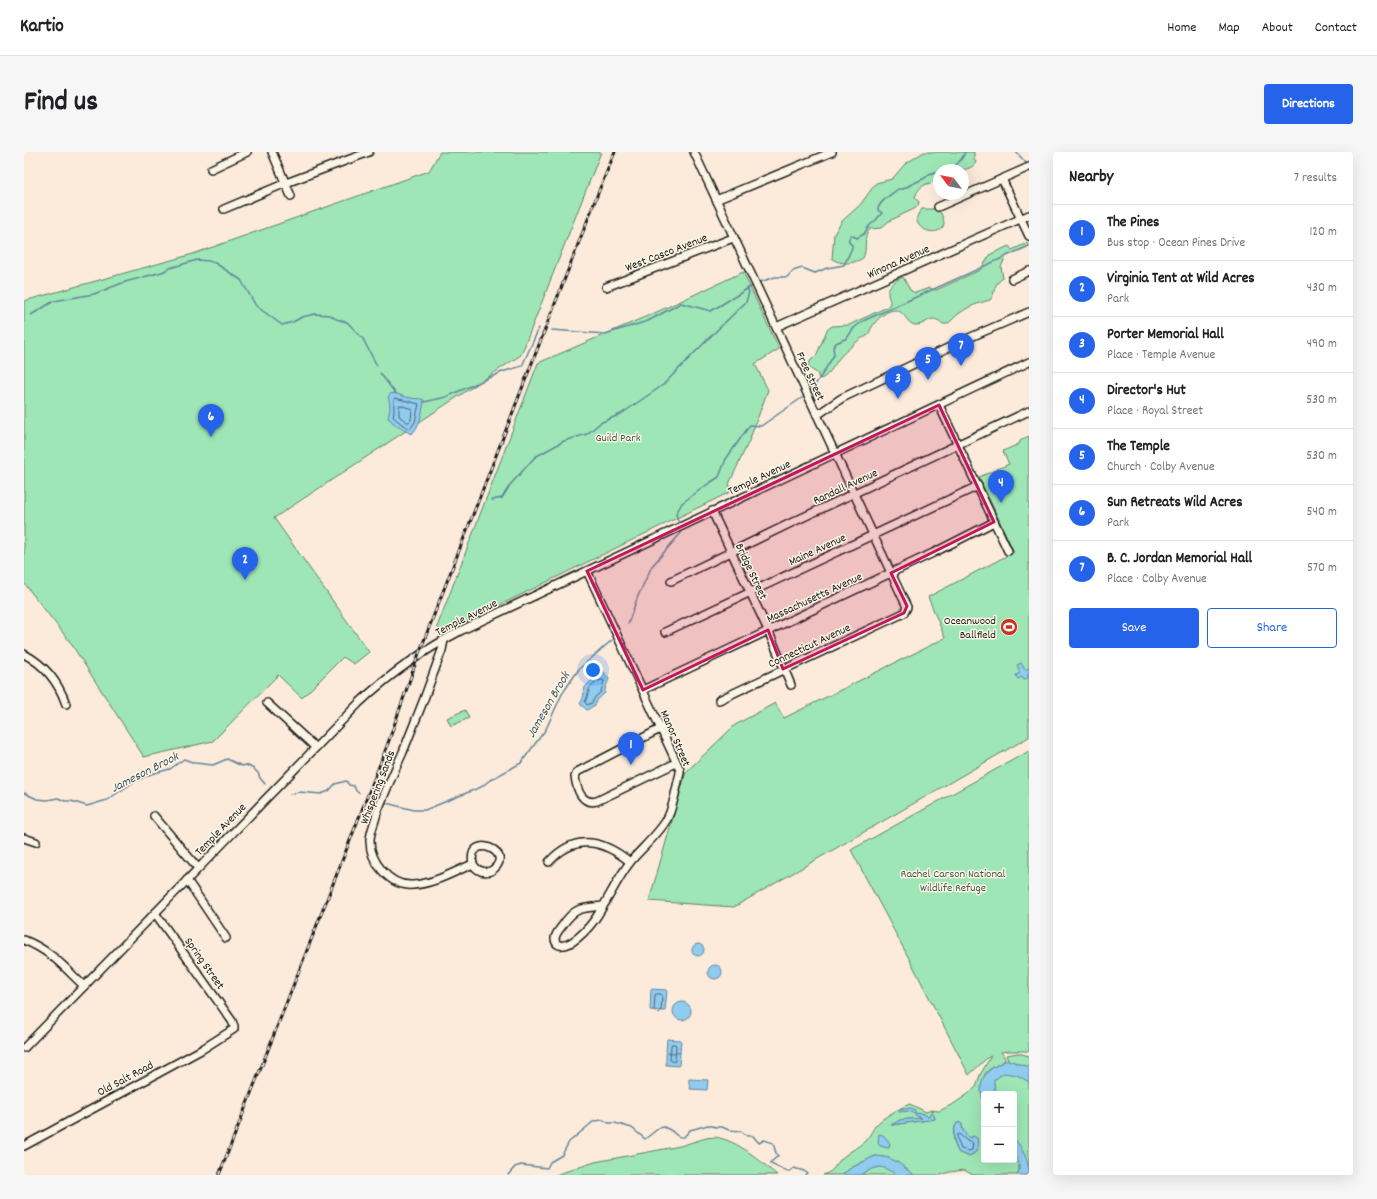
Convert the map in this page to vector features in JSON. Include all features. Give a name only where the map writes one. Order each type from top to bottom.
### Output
[{"type":"street","points":[[210,169],[247,152]]},
{"type":"street","points":[[272,152],[291,196]]},
{"type":"street","points":[[224,209],[286,183],[369,152]]},
{"type":"street","name":"Free Street","points":[[694,152],[835,454],[855,493],[906,603],[907,609]]},
{"type":"street","points":[[716,200],[832,152]]},
{"type":"street","points":[[938,207],[1029,167]]},
{"type":"street","points":[[1002,179],[1029,236]]},
{"type":"street","name":"Winona Avenue","points":[[776,327],[1029,215]]},
{"type":"street","name":"West Casco Avenue","points":[[606,287],[734,238]]},
{"type":"street","points":[[1012,279],[1029,271]]},
{"type":"street","points":[[817,415],[847,396],[1029,312]]},
{"type":"street","name":"Temple Avenue","points":[[24,1048],[359,703],[379,684],[425,651],[462,630],[1029,362]]},
{"type":"street","points":[[939,405],[1008,551]]},
{"type":"street","name":"Randall Avenue","points":[[671,581],[1029,411]]},
{"type":"street","name":"Maine Avenue","points":[[665,632],[978,486]]},
{"type":"street","name":"Bridge Street","points":[[712,512],[768,630],[783,669],[791,685]]},
{"type":"street","name":"Massachusetts Avenue","points":[[643,690],[891,573],[994,522]]},
{"type":"street","name":"Manor Street","points":[[587,571],[680,773],[668,817],[662,826],[630,862],[603,906],[590,926],[582,935],[566,945],[560,945],[556,942],[556,934],[572,913],[582,908],[603,906]]},
{"type":"street","name":"Connecticut Avenue","points":[[719,700],[904,613],[907,609]]},
{"type":"street","name":"Whispering Sands","points":[[444,640],[442,650],[403,751],[385,790],[372,830],[371,845],[373,856],[383,871],[394,880],[407,885],[422,884],[473,864]]},
{"type":"street","points":[[24,654],[36,660],[48,672],[58,686],[66,704]]},
{"type":"street","points":[[267,703],[315,747]]},
{"type":"street","points":[[660,730],[577,772],[575,778],[583,799],[591,803],[597,801],[676,763]]},
{"type":"street","points":[[154,816],[198,868]]},
{"type":"street","points":[[24,838],[36,842]]},
{"type":"street","points":[[549,862],[564,848],[584,843],[606,846],[630,862]]},
{"type":"street","points":[[186,880],[226,938]]},
{"type":"street","name":"Spring Street","points":[[155,913],[232,1021],[234,1027]]},
{"type":"street","points":[[24,940],[49,953],[84,986]]},
{"type":"street","name":"Old Salt Road","points":[[24,1146],[202,1050],[231,1031],[234,1027]]},
{"type":"highlighted area","points":[[939,405],[994,522],[891,573],[907,606],[904,613],[783,669],[768,630],[643,690],[587,571]]},
{"type":"green space","points":[[440,152],[601,152],[521,355],[274,518],[369,652],[354,664],[343,657],[302,698],[278,675],[213,741],[144,757],[70,642],[24,583],[24,301],[193,254],[429,171]]},
{"type":"green space","points":[[924,152],[974,152],[974,159],[976,162],[969,168],[969,164],[933,164],[933,182],[924,185],[919,189],[915,197],[919,202],[918,206],[889,221],[881,228],[870,229],[866,236],[863,258],[856,262],[848,263],[832,259],[834,234],[842,221],[860,205],[876,183],[892,179],[905,164]]},
{"type":"green space","points":[[922,209],[934,209],[941,213],[944,223],[942,228],[937,231],[931,231],[920,227],[917,222],[917,216]]},
{"type":"green space","points":[[1027,243],[1029,246],[1006,256],[1001,267],[1003,278],[995,286],[990,300],[967,308],[947,324],[943,324],[935,319],[932,319],[923,324],[915,325],[912,324],[899,311],[889,311],[876,321],[865,337],[841,356],[830,372],[824,377],[821,379],[818,377],[818,374],[808,367],[811,360],[816,356],[827,330],[832,326],[849,325],[887,307],[890,302],[888,290],[898,279],[903,277],[910,290],[915,293],[929,288],[936,290],[980,270],[991,254],[1009,246],[1012,250]]},
{"type":"green space","name":"Guild Park","points":[[743,272],[779,349],[755,364],[768,390],[749,441],[729,484],[732,491],[443,633],[437,627],[538,363],[659,311]]},
{"type":"green space","points":[[1029,436],[1029,737],[734,907],[649,901],[686,772],[735,725],[775,703],[784,718],[945,638],[928,597],[1014,552],[979,477],[1009,464],[1003,451],[1019,444],[1020,441]]},
{"type":"green space","points":[[465,710],[469,718],[451,726],[447,718]]},
{"type":"green space","name":"Rachel Carson National Wildlife Refuge","points":[[1029,751],[1029,1051],[1001,1052],[1005,1060],[986,1073],[983,1081],[983,1091],[981,1091],[981,1163],[1017,1163],[1017,1160],[1019,1170],[1017,1175],[973,1175],[964,1170],[941,1175],[914,1175],[889,1158],[875,1156],[851,1168],[842,1175],[823,1175],[830,1171],[843,1157],[866,1140],[879,1122],[897,1110],[910,1104],[926,1112],[931,1110],[939,1111],[968,1094],[976,1087],[980,1075],[991,1056],[969,1075],[851,850]],"holes":[[[932,1111],[935,1119],[892,1125],[900,1120],[921,1118],[915,1114],[924,1114],[928,1117]],[[957,1123],[962,1123],[963,1130],[966,1135],[970,1138],[973,1136],[977,1140],[975,1152],[971,1155],[959,1153],[954,1142],[953,1134],[955,1127]]]},
{"type":"green space","points":[[1018,1053],[1029,1056],[1029,1067],[1008,1060],[1006,1055]]},
{"type":"green space","points":[[1004,1069],[1029,1077],[1029,1175],[1025,1175],[1017,1155],[1017,1091],[988,1091],[989,1083]]},
{"type":"green space","points":[[715,1137],[724,1139],[740,1147],[756,1157],[777,1175],[555,1175],[595,1162],[680,1146],[706,1138]]},
{"type":"green space","points":[[881,1164],[902,1175],[854,1175]]},
{"type":"water","points":[[395,393],[424,400],[422,414],[414,432],[411,434],[397,426],[388,418],[390,402],[388,397],[390,394]]},
{"type":"water","points":[[1021,663],[1025,670],[1029,668],[1029,674],[1027,675],[1029,677],[1024,680],[1022,677],[1018,679],[1016,675],[1020,673],[1017,665]]},
{"type":"water","points":[[602,671],[609,679],[605,693],[597,700],[595,705],[587,710],[580,704],[585,687],[599,676]]},
{"type":"water","points":[[696,944],[700,944],[704,950],[700,956],[696,956],[692,952],[692,948]]},
{"type":"water","points":[[715,965],[720,967],[722,972],[720,977],[715,979],[710,977],[708,972],[710,967]]},
{"type":"water","points":[[651,989],[667,990],[665,1011],[650,1010]]},
{"type":"water","points":[[678,1002],[686,1002],[691,1007],[689,1018],[686,1020],[678,1020],[673,1015],[673,1007]]},
{"type":"water","points":[[667,1039],[681,1040],[680,1053],[666,1052]]},
{"type":"water","points":[[666,1053],[680,1053],[679,1066],[666,1065]]},
{"type":"water","points":[[1008,1060],[1029,1067],[1029,1082],[1017,1075],[1004,1073],[994,1080],[995,1091],[981,1091],[982,1081],[985,1076],[989,1071]]},
{"type":"water","points":[[689,1079],[708,1080],[707,1090],[690,1089],[691,1084],[689,1084]]},
{"type":"water","points":[[910,1108],[915,1110],[915,1113],[924,1114],[928,1117],[932,1111],[935,1119],[891,1125],[900,1120],[921,1118],[909,1111],[899,1112],[900,1110]]},
{"type":"water","points":[[957,1123],[962,1123],[963,1130],[968,1137],[970,1138],[974,1136],[977,1138],[978,1145],[976,1152],[969,1156],[959,1153],[956,1146],[954,1131]]},
{"type":"water","points":[[879,1134],[883,1135],[890,1143],[889,1148],[880,1146],[878,1143]]},
{"type":"water","points":[[1017,1142],[1025,1155],[1029,1175],[1017,1175],[1019,1172],[1017,1160]]},
{"type":"water","points":[[875,1156],[892,1159],[914,1175],[897,1175],[885,1168],[879,1167],[860,1175],[842,1175],[851,1168]]},
{"type":"waterway","points":[[957,164],[965,152]]},
{"type":"waterway","points":[[1016,152],[1027,164]]},
{"type":"waterway","points":[[760,282],[775,277],[787,277],[793,271],[802,268],[815,273],[827,268],[844,265],[852,248],[852,245],[848,240],[849,238],[851,235],[857,238],[864,234],[869,226],[882,213],[878,210],[880,204],[898,189],[903,189],[933,173]]},
{"type":"waterway","points":[[810,392],[834,355],[833,347],[836,343],[847,338],[854,328],[863,321],[1029,246]]},
{"type":"waterway","points":[[31,315],[54,301],[94,294],[125,282],[162,272],[197,260],[209,261],[215,263],[241,280],[256,306],[282,325],[293,322],[302,317],[315,314],[330,315],[336,319],[347,322],[363,339],[377,366]]},
{"type":"waterway","points":[[552,330],[605,334],[648,321],[681,303],[711,311],[752,286]]},
{"type":"waterway","points":[[492,500],[502,498],[510,485],[535,457],[564,441],[587,434],[600,423],[621,414],[663,385],[746,302],[749,292],[747,288]]},
{"type":"waterway","points":[[424,402],[446,397],[502,372],[522,366],[539,328]]},
{"type":"waterway","points":[[380,373],[396,394]]},
{"type":"waterway","points":[[678,521],[676,514],[682,503],[719,477],[726,459],[750,425],[761,426],[803,397]]},
{"type":"waterway","points":[[628,624],[638,596],[652,566],[681,533]]},
{"type":"waterway","name":"Jameson Brook","points":[[386,803],[414,810],[425,810],[481,787],[490,780],[521,763],[546,729],[562,694],[579,669],[612,640]]},
{"type":"waterway","name":"Jameson Brook","points":[[24,793],[37,799],[47,800],[58,798],[87,806],[107,800],[134,782],[151,774],[170,769],[184,759],[195,763],[213,765],[227,759],[242,766],[246,765],[254,769],[265,784]]},
{"type":"waterway","name":"Jameson Brook","points":[[290,794],[299,792],[321,794],[329,791],[335,784],[346,781],[349,785],[354,786],[356,791],[359,793]]},
{"type":"waterway","name":"Jameson Brook","points":[[373,798],[377,800]]},
{"type":"waterway","points":[[508,1175],[515,1167],[521,1165],[547,1168],[550,1162],[562,1155],[569,1142],[594,1121],[603,1120],[609,1123],[615,1123],[632,1128],[645,1139],[659,1128],[664,1127],[681,1137],[684,1137],[690,1130],[708,1125],[741,1131],[747,1136],[753,1136],[759,1143],[764,1140],[773,1143],[778,1156],[771,1162],[771,1164],[788,1172],[794,1168],[804,1171],[807,1173],[805,1175]]},
{"type":"railway","points":[[219,1175],[387,746],[418,656],[615,152]]},
{"type":"place","name":"B. C. Jordan Memorial Hall","points":[[961,366]]},
{"type":"place","name":"The Temple","points":[[928,380]]},
{"type":"place","name":"Porter Memorial Hall","points":[[898,399]]},
{"type":"place","name":"Sun Retreats Wild Acres","points":[[211,437]]},
{"type":"place","name":"Director's Hut","points":[[1001,503]]},
{"type":"place","name":"Virginia Tent at Wild Acres","points":[[245,580]]},
{"type":"place","name":"Oceanwood Ballfield","points":[[1009,627]]},
{"type":"place","name":"The Pines","points":[[631,765]]}]
